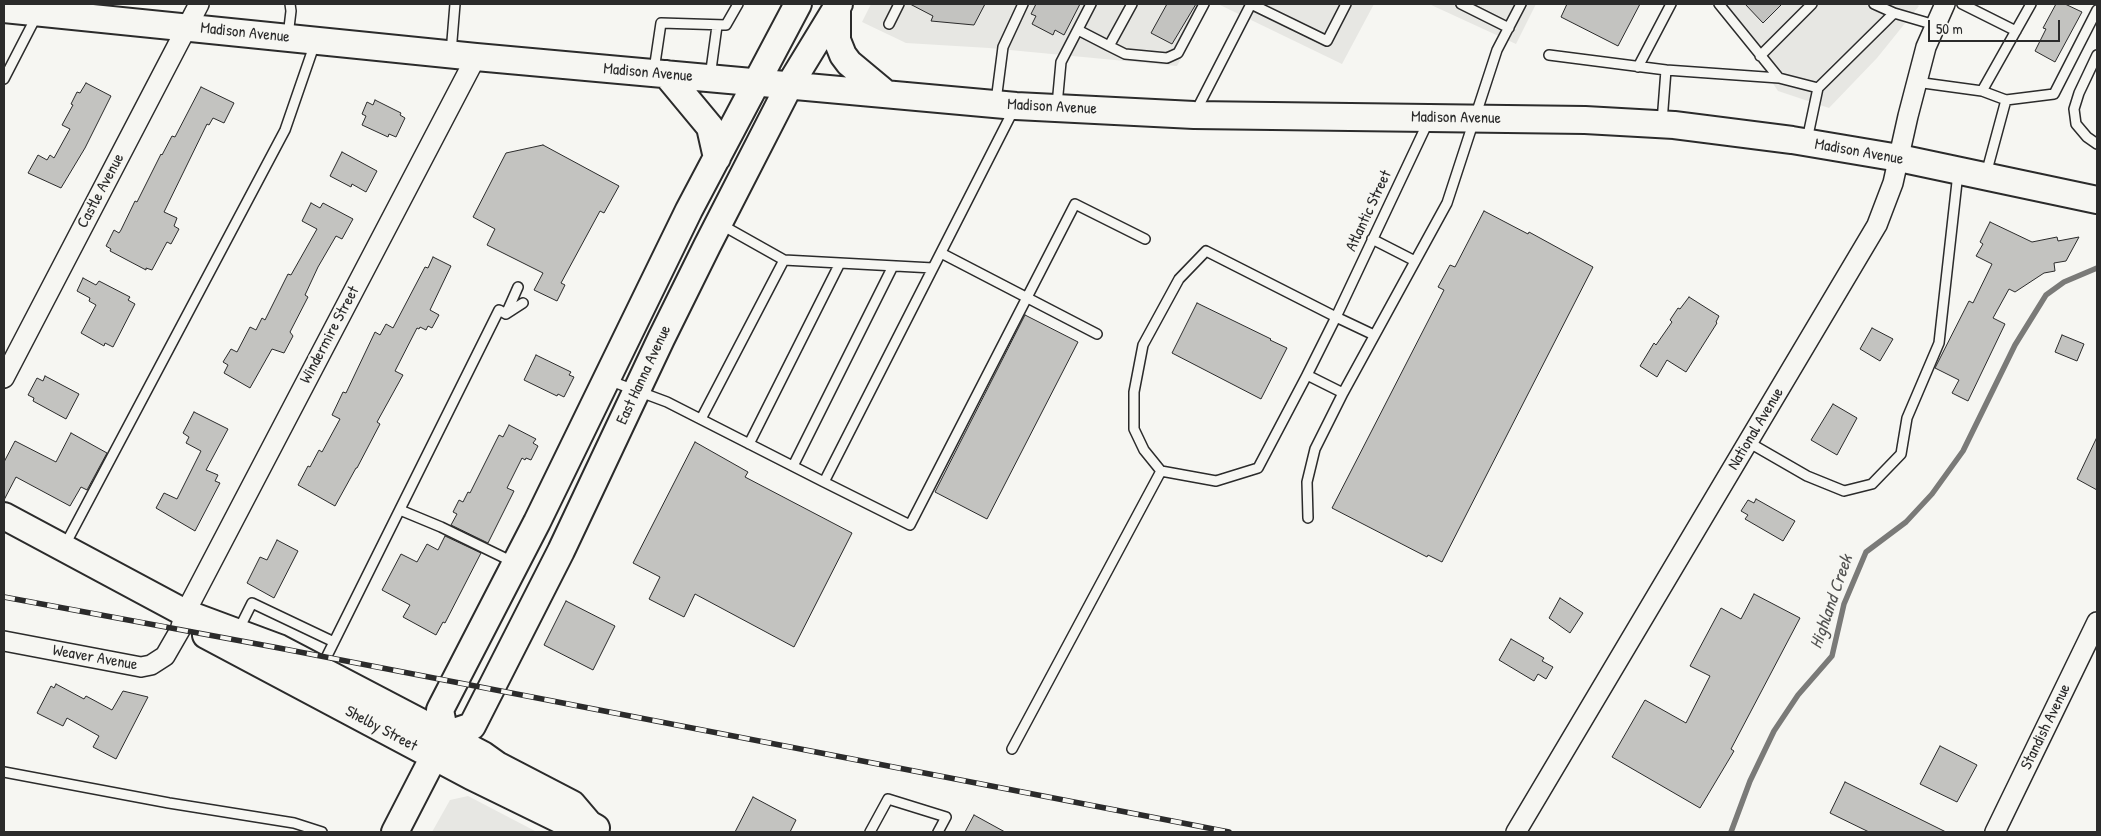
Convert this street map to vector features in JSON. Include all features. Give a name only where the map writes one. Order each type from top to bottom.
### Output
[{"type":"main road","name":"East Hanna Avenue","points":[[440,746],[440,710],[516,563],[717,158],[798,4]]},
{"type":"main road","name":"East Hanna Avenue","points":[[440,746],[472,726],[561,551],[636,392],[789,86],[838,6]]},
{"type":"main road","points":[[838,6],[837,40],[843,55],[849,63],[885,93]]},
{"type":"main road","name":"Madison Avenue","points":[[19,9],[98,15],[187,28],[463,56],[1006,105],[1194,115],[1585,120],[1662,125],[1806,142],[1899,158],[2097,200]]},
{"type":"main road","points":[[660,74],[710,127],[717,158]]},
{"type":"main road","name":"Shelby Street","points":[[4,516],[185,613],[280,648],[320,669],[440,746]]},
{"type":"main road","name":"Shelby Street","points":[[185,613],[204,634],[440,746],[483,755],[497,765],[572,804],[596,828]]},
{"type":"main road","points":[[395,832],[440,746]]},
{"type":"street","name":"Castle Avenue","points":[[4,378],[199,4]]},
{"type":"street","name":"National Avenue","points":[[1516,832],[1877,225],[1893,183],[1926,47],[1945,4]]},
{"type":"street","name":"Windermire Street","points":[[185,613],[463,56]]},
{"type":"street","name":"Weaver Avenue","points":[[4,641],[146,667],[151,666],[165,656],[180,630],[185,613]]},
{"type":"street","name":"Standish Avenue","points":[[1995,832],[2097,622]]},
{"type":"lane","points":[[288,38],[290,4]]},
{"type":"lane","points":[[455,4],[463,56]]},
{"type":"lane","points":[[660,74],[661,22],[726,25],[738,4]]},
{"type":"lane","points":[[889,24],[899,4]]},
{"type":"lane","points":[[824,482],[941,253],[1006,105],[1003,47],[1023,4]]},
{"type":"lane","points":[[1056,108],[1061,62],[1092,4]]},
{"type":"lane","points":[[1109,46],[1132,4]]},
{"type":"lane","points":[[1078,30],[1125,54],[1167,58],[1178,52],[1204,4]]},
{"type":"lane","points":[[1194,115],[1251,4],[1327,41],[1346,4]]},
{"type":"lane","points":[[1461,4],[1509,28]]},
{"type":"lane","points":[[1308,518],[1307,482],[1315,449],[1343,393],[1446,203],[1497,50],[1521,4]]},
{"type":"lane","points":[[1638,67],[1671,4]]},
{"type":"lane","points":[[1718,4],[1779,78]]},
{"type":"lane","points":[[1760,56],[1812,4]]},
{"type":"lane","points":[[1874,4],[1894,13],[1936,25]]},
{"type":"lane","points":[[1962,4],[2016,31]]},
{"type":"lane","points":[[1982,91],[2031,4]]},
{"type":"lane","points":[[4,79],[19,9]]},
{"type":"lane","points":[[1916,82],[1982,91],[2006,100],[2054,94],[2097,10]]},
{"type":"lane","points":[[1806,142],[1818,88],[1894,13]]},
{"type":"lane","points":[[710,78],[718,26]]},
{"type":"lane","points":[[64,547],[285,130],[316,40]]},
{"type":"lane","points":[[1549,55],[1666,70],[1779,78],[1818,88]]},
{"type":"lane","points":[[2097,55],[2079,93],[2074,109],[2076,124],[2087,137],[2097,144]]},
{"type":"lane","points":[[1662,125],[1666,70]]},
{"type":"lane","points":[[1986,177],[2006,100]]},
{"type":"lane","name":"Atlantic Street","points":[[1160,471],[1216,481],[1258,468],[1336,317],[1430,117]]},
{"type":"lane","points":[[1748,442],[1806,476],[1844,491],[1872,484],[1901,454],[1907,418],[1939,343],[1958,171]]},
{"type":"lane","points":[[606,379],[636,392],[667,402],[910,525],[1075,204],[1146,239]]},
{"type":"lane","points":[[719,224],[784,260],[933,268]]},
{"type":"lane","points":[[1372,239],[1415,261]]},
{"type":"lane","points":[[1012,749],[1160,471],[1144,450],[1134,429],[1134,392],[1143,345],[1179,279],[1206,251],[1374,335]]},
{"type":"lane","points":[[941,253],[1097,334]]},
{"type":"lane","points":[[701,420],[784,260]]},
{"type":"lane","points":[[749,444],[840,263]]},
{"type":"lane","points":[[793,466],[893,266]]},
{"type":"lane","points":[[506,314],[518,287]]},
{"type":"lane","points":[[506,314],[523,303]]},
{"type":"lane","points":[[320,669],[498,310],[506,314]]},
{"type":"lane","points":[[1307,375],[1343,393]]},
{"type":"lane","points":[[400,510],[441,527],[516,563]]},
{"type":"lane","points":[[237,632],[252,603],[334,642]]},
{"type":"lane","points":[[4,772],[169,804],[294,823],[322,832]]},
{"type":"lane","points":[[870,832],[888,799],[946,817],[938,832]]},
{"type":"shaded area","points":[[871,4],[1210,4],[1177,66],[989,48],[906,43],[862,22]]},
{"type":"shaded area","points":[[1218,4],[1374,4],[1342,64]]},
{"type":"shaded area","points":[[1429,4],[1536,4],[1516,44]]},
{"type":"shaded area","points":[[1720,4],[1916,4],[1919,6],[1877,58],[1829,108],[1778,91]]},
{"type":"shaded area","points":[[468,796],[537,832],[432,832],[450,800]]},
{"type":"building","points":[[910,4],[985,4],[974,25],[931,21],[933,16]]},
{"type":"building","points":[[1036,4],[1080,4],[1064,35],[1055,30],[1053,35],[1032,24],[1036,16],[1031,14]]},
{"type":"building","points":[[1167,4],[1196,4],[1172,44],[1151,33]]},
{"type":"building","points":[[1567,4],[1640,4],[1618,46],[1561,17]]},
{"type":"building","points":[[1745,4],[1782,4],[1763,23]]},
{"type":"building","points":[[2056,4],[2065,4],[2082,12],[2055,62],[2035,51],[2046,29],[2043,28]]},
{"type":"building","points":[[86,83],[111,96],[85,148],[61,188],[28,173],[38,155],[47,160],[50,155],[54,158],[70,129],[62,125],[73,105],[71,104],[77,92],[80,93]]},
{"type":"building","points":[[201,87],[234,103],[224,123],[213,118],[209,125],[207,124],[164,212],[177,218],[174,226],[179,229],[171,244],[167,242],[152,270],[146,268],[146,270],[110,251],[111,249],[106,246],[114,230],[119,233],[121,230],[161,154],[172,136],[175,137]]},
{"type":"building","points":[[375,100],[401,113],[400,115],[405,118],[396,137],[389,134],[388,137],[362,125],[366,116],[362,114],[367,102],[373,105]]},
{"type":"building","points":[[543,145],[619,186],[604,213],[600,211],[561,283],[565,285],[557,301],[534,290],[543,273],[487,245],[495,229],[473,217],[506,153]]},
{"type":"building","points":[[342,152],[377,171],[366,192],[352,184],[351,187],[330,176]]},
{"type":"building","points":[[311,203],[320,208],[323,203],[353,219],[342,239],[336,236],[318,267],[305,295],[308,297],[290,332],[293,336],[284,353],[272,349],[250,388],[224,373],[228,365],[223,362],[231,349],[237,352],[250,327],[256,330],[262,318],[265,320],[288,274],[291,275],[317,229],[302,221]]},
{"type":"building","points":[[1484,211],[1528,234],[1529,232],[1593,267],[1442,562],[1428,555],[1427,557],[1332,508],[1444,290],[1438,287],[1450,265],[1455,267]]},
{"type":"building","points":[[1990,222],[2032,242],[2057,237],[2058,241],[2079,237],[2066,261],[2054,263],[2055,271],[2044,273],[2015,292],[2009,289],[1993,318],[2005,324],[1968,401],[1952,393],[1959,380],[1935,368],[1969,301],[1973,303],[1992,264],[1976,256],[1983,244],[1980,242]]},
{"type":"building","points":[[433,257],[451,266],[430,310],[439,315],[432,328],[428,326],[426,330],[420,327],[419,329],[417,328],[395,371],[403,375],[377,422],[380,424],[335,506],[298,485],[319,450],[322,452],[340,419],[332,415],[343,392],[346,393],[375,332],[380,335],[386,324],[393,328],[425,267],[428,268]]},
{"type":"building","points":[[83,278],[96,285],[99,281],[130,297],[128,300],[135,304],[113,347],[105,343],[104,346],[81,333],[96,305],[89,301],[90,298],[77,291]]},
{"type":"building","points":[[1689,297],[1719,316],[1717,323],[1686,372],[1667,360],[1657,377],[1640,366],[1654,343],[1656,345],[1672,322],[1670,320],[1678,308],[1680,309]]},
{"type":"building","points":[[1197,303],[1287,348],[1261,399],[1172,353]]},
{"type":"building","points":[[1025,315],[1078,342],[987,519],[935,492]]},
{"type":"building","points":[[1872,328],[1893,339],[1880,361],[1860,349]]},
{"type":"building","points":[[2062,335],[2084,344],[2077,361],[2055,352]]},
{"type":"building","points":[[536,355],[571,372],[569,375],[574,377],[564,397],[558,394],[557,396],[524,380]]},
{"type":"building","points":[[45,376],[79,394],[66,419],[33,401],[34,398],[28,395],[37,378],[43,381]]},
{"type":"building","points":[[1833,404],[1857,418],[1837,455],[1811,440]]},
{"type":"building","points":[[194,412],[228,429],[206,470],[218,475],[215,481],[220,483],[195,531],[156,508],[164,493],[177,499],[201,451],[186,443],[189,437],[183,433]]},
{"type":"building","points":[[509,425],[536,439],[533,443],[538,446],[531,460],[522,458],[507,488],[514,491],[488,543],[451,525],[457,514],[453,512],[459,500],[463,502],[468,492],[470,493],[499,435],[503,437]]},
{"type":"building","points":[[71,433],[107,453],[87,490],[81,487],[70,506],[16,477],[4,500],[4,462],[15,441],[56,462]]},
{"type":"building","points":[[2097,437],[2097,490],[2077,479]]},
{"type":"building","points":[[695,442],[748,472],[745,477],[852,533],[794,647],[695,594],[684,617],[649,599],[660,577],[633,563]]},
{"type":"building","points":[[1756,499],[1795,521],[1783,541],[1745,519],[1748,515],[1741,511],[1748,500],[1754,503]]},
{"type":"building","points":[[445,536],[481,553],[445,623],[443,622],[436,635],[403,617],[410,605],[382,590],[401,554],[417,562],[427,544],[438,550]]},
{"type":"building","points":[[277,540],[298,551],[274,598],[247,583],[260,557],[267,560]]},
{"type":"building","points":[[1754,594],[1800,618],[1731,749],[1734,751],[1700,808],[1612,757],[1645,700],[1686,723],[1710,676],[1690,666],[1721,608],[1741,619]]},
{"type":"building","points":[[1560,598],[1583,613],[1570,633],[1549,618]]},
{"type":"building","points":[[566,601],[615,626],[593,670],[544,645]]},
{"type":"building","points":[[1511,639],[1544,658],[1542,661],[1553,667],[1546,679],[1538,674],[1534,681],[1499,660]]},
{"type":"building","points":[[56,684],[84,699],[86,696],[112,710],[123,691],[148,697],[116,759],[93,747],[99,736],[67,718],[63,726],[37,713],[51,686],[54,688]]},
{"type":"building","points":[[1940,746],[1977,765],[1957,802],[1920,784]]},
{"type":"building","points":[[1845,782],[1946,832],[1869,832],[1830,813]]},
{"type":"building","points":[[753,797],[796,820],[790,832],[735,832]]},
{"type":"building","points":[[974,815],[1005,832],[965,832]]},
{"type":"waterway","name":"Highland Creek","points":[[1731,832],[1750,781],[1774,731],[1798,695],[1832,656],[1844,604],[1866,552],[1906,522],[1932,494],[1963,451],[2015,345],[2046,295],[2064,282],[2097,268]]},
{"type":"railway","points":[[4,597],[279,648],[1229,832]]}]
